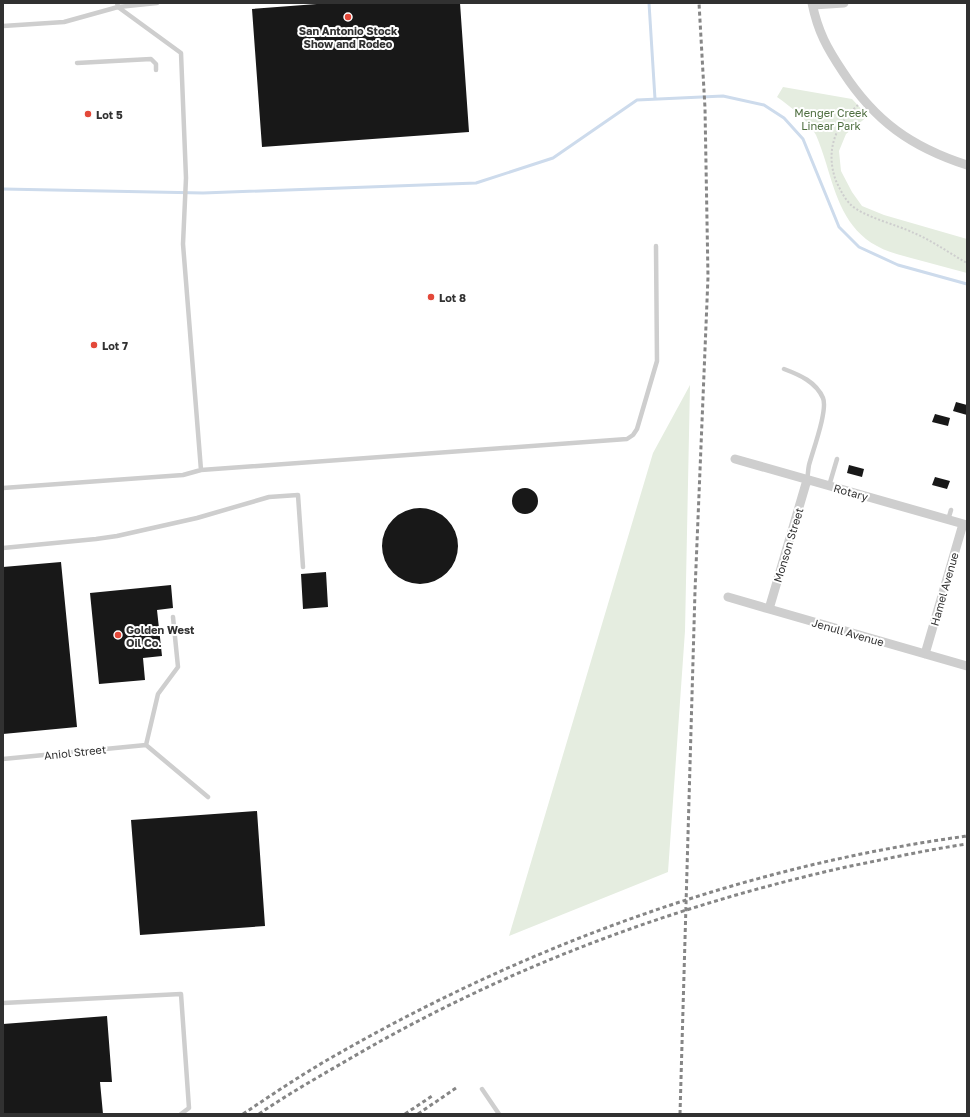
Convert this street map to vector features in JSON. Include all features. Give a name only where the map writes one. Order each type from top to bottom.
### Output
[{"type":"street","points":[[844,3],[812,4],[820,33],[830,52],[855,91],[866,104],[897,131],[921,147],[944,158],[967,165]]},
{"type":"street","name":"Rotary","points":[[735,459],[965,524]]},
{"type":"street","name":"Monson Street","points":[[769,609],[807,480]]},
{"type":"street","name":"Hamel Avenue","points":[[925,654],[965,524]]},
{"type":"street","name":"Jenull Avenue","points":[[728,597],[967,666]]},
{"type":"lane","points":[[3,26],[64,22],[117,5],[157,3]]},
{"type":"lane","points":[[117,5],[181,53],[186,178],[183,244],[201,470]]},
{"type":"lane","points":[[77,63],[151,59],[156,64],[156,70]]},
{"type":"lane","points":[[3,488],[184,476],[201,470],[627,439],[633,435],[637,429],[657,360],[656,246]]},
{"type":"lane","points":[[784,369],[802,376],[816,387],[824,399],[824,410],[809,465],[807,480]]},
{"type":"lane","points":[[829,486],[837,459]]},
{"type":"lane","points":[[3,548],[117,536],[197,518],[269,497],[298,495],[303,567]]},
{"type":"lane","points":[[948,520],[951,510]]},
{"type":"lane","points":[[173,617],[178,667],[158,694],[146,745],[208,797]]},
{"type":"lane","name":"Aniol Street","points":[[3,759],[146,745]]},
{"type":"lane","points":[[3,1003],[181,994],[189,1108],[181,1114]]},
{"type":"lane","points":[[482,1090],[499,1114]]},
{"type":"path","points":[[859,104],[847,114],[839,127],[833,142],[831,160],[840,190],[851,205],[861,211],[894,226],[913,232],[967,263]]},
{"type":"green space","name":"Menger Creek Linear Park","points":[[783,87],[852,99],[868,116],[846,134],[839,151],[841,171],[852,192],[862,206],[884,215],[967,239],[967,273],[889,252],[866,239],[857,230],[849,221],[838,199],[816,135],[793,109],[777,97]]},
{"type":"green space","points":[[690,385],[685,631],[668,872],[509,936],[653,453]]},
{"type":"building","points":[[330,3],[460,3],[469,132],[262,147],[252,9]]},
{"type":"building","points":[[956,402],[967,405],[967,415],[953,411]]},
{"type":"building","points":[[935,414],[950,418],[948,426],[932,422]]},
{"type":"building","points":[[849,465],[864,469],[862,477],[847,473]]},
{"type":"building","points":[[935,477],[950,481],[947,489],[932,485]]},
{"type":"building","points":[[525,488],[534,492],[538,501],[534,510],[525,514],[516,510],[512,501],[516,492]]},
{"type":"building","points":[[420,508],[435,511],[447,519],[455,531],[458,546],[455,561],[447,573],[435,581],[420,584],[405,581],[393,573],[385,561],[382,546],[385,531],[393,519],[405,511]]},
{"type":"building","points":[[61,562],[77,727],[3,734],[3,567]]},
{"type":"building","points":[[326,572],[328,607],[303,609],[301,574]]},
{"type":"building","name":"Golden West Oil Co.","points":[[171,585],[173,608],[157,610],[162,656],[143,658],[145,680],[99,684],[90,593]]},
{"type":"building","points":[[257,811],[265,926],[140,935],[131,820]]},
{"type":"building","points":[[107,1016],[112,1082],[100,1082],[103,1114],[3,1114],[3,1024]]},
{"type":"waterway","points":[[649,3],[655,99]]},
{"type":"waterway","points":[[3,189],[203,193],[476,183],[553,158],[637,100],[723,96],[764,105],[784,118],[803,139],[839,227],[859,247],[898,265],[967,284]]},
{"type":"railway","points":[[680,1114],[695,591],[708,277],[705,108],[699,3]]},
{"type":"railway","points":[[243,1114],[324,1062],[410,1015],[485,978],[562,945],[641,915],[721,889],[802,867],[884,849],[967,836]]},
{"type":"railway","points":[[259,1114],[316,1078],[409,1026],[529,968],[591,943],[717,901],[781,883],[846,867],[967,844]]},
{"type":"railway","points":[[418,1114],[456,1088]]},
{"type":"railway","points":[[405,1114],[432,1096]]},
{"type":"place","name":"San Antonio Stock Show and Rodeo","points":[[348,17]]},
{"type":"place","name":"Lot 5","points":[[88,114]]},
{"type":"place","name":"Lot 8","points":[[431,297]]},
{"type":"place","name":"Lot 7","points":[[94,345]]},
{"type":"place","name":"Golden West Oil Co.","points":[[118,635]]}]
